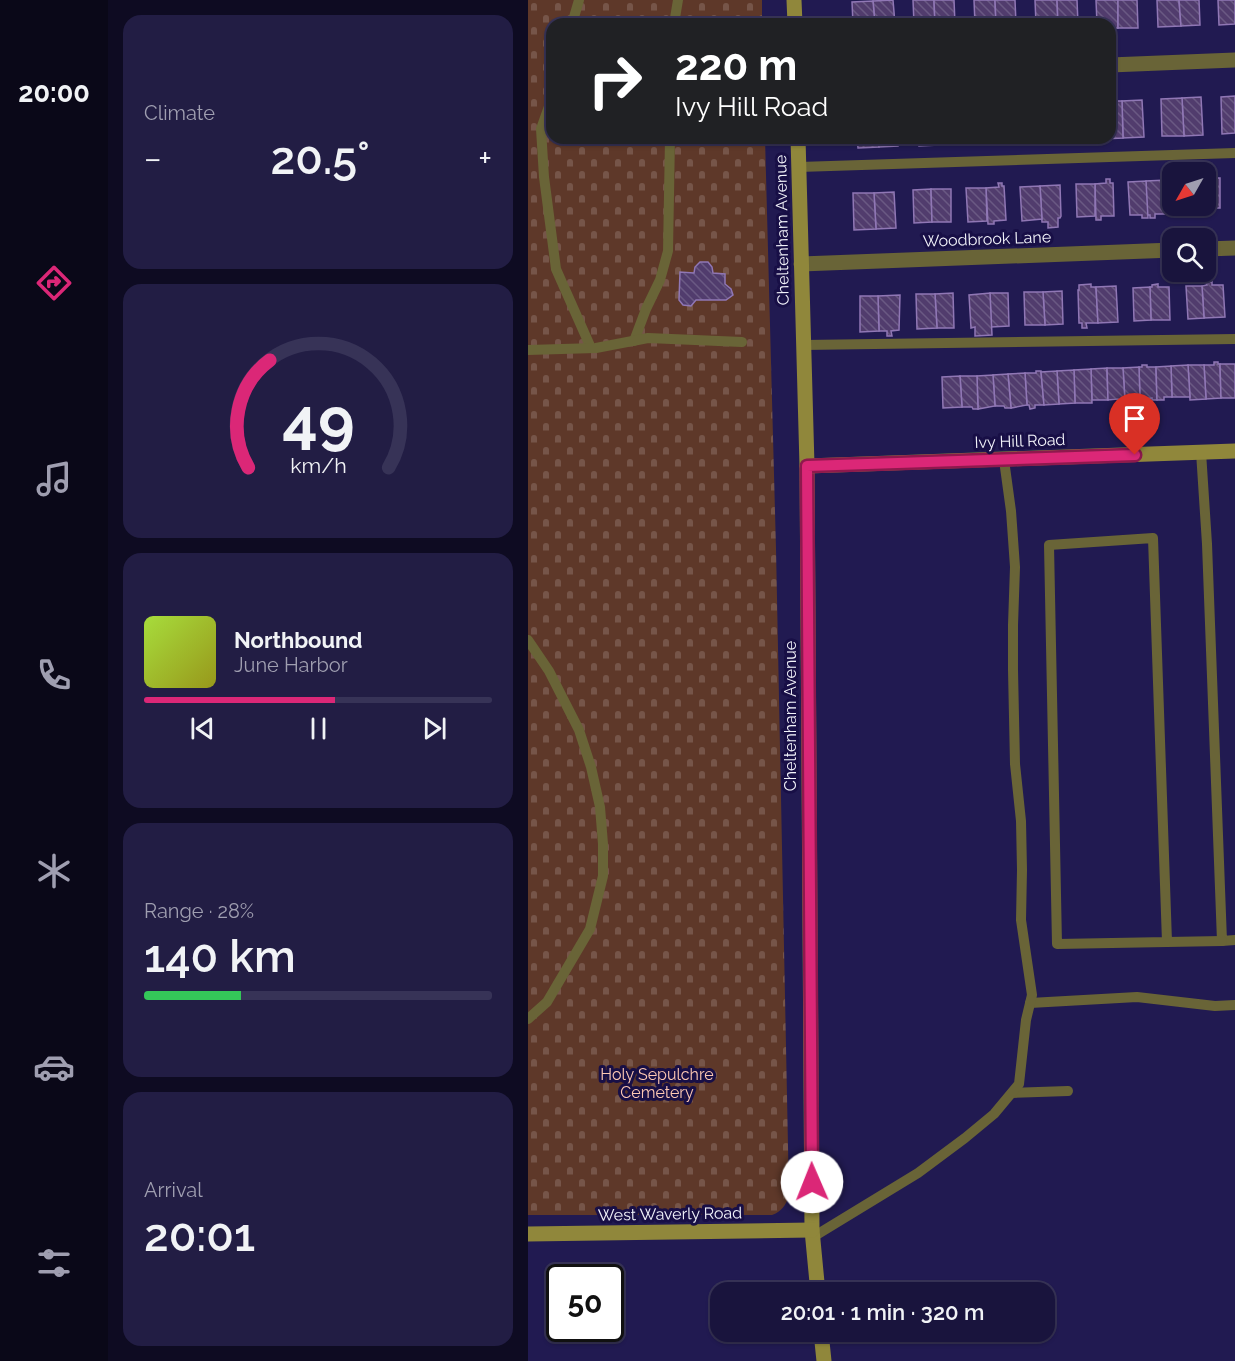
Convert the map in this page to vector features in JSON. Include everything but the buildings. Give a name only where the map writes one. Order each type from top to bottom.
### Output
[{"type":"main road","points":[[794,0],[795,18]]},
{"type":"main road","name":"Cheltenham Avenue","points":[[798,144],[807,466],[812,1234],[817,1282]]},
{"type":"main road","name":"Ivy Hill Road","points":[[807,466],[1235,451]]},
{"type":"main road","name":"West Waverly Road","points":[[528,1234],[812,1234]]},
{"type":"main road","points":[[822,1342],[824,1361]]},
{"type":"street","points":[[1116,65],[1235,60]]},
{"type":"street","points":[[1216,249],[1235,248]]},
{"type":"street","name":"Woodbrook Lane","points":[[801,264],[1162,250]]},
{"type":"lane","points":[[574,18],[579,0]]},
{"type":"lane","points":[[675,18],[678,0]]},
{"type":"lane","points":[[546,115],[541,129],[544,177],[556,269],[591,348]]},
{"type":"lane","points":[[634,341],[660,280],[668,251],[670,144]]},
{"type":"lane","points":[[799,167],[1235,153]]},
{"type":"lane","points":[[528,350],[591,348],[648,338],[742,342]]},
{"type":"lane","points":[[803,345],[1235,339]]},
{"type":"lane","points":[[1201,452],[1208,544],[1222,941]]},
{"type":"lane","points":[[812,1234],[874,1200],[927,1166],[994,1114],[1019,1084],[1026,1020],[1032,995],[1021,920],[1022,841],[1015,764],[1012,625],[1015,567],[1004,460]]},
{"type":"lane","points":[[1167,942],[1153,538],[1049,544],[1057,944],[1167,942],[1222,941],[1235,940]]},
{"type":"lane","points":[[528,640],[549,671],[579,730],[591,767],[600,807],[603,866],[603,876],[590,928],[547,1002],[528,1019]]},
{"type":"lane","points":[[1030,1003],[1137,997],[1215,1006],[1235,1005]]},
{"type":"lane","points":[[1012,1093],[1068,1091]]},
{"type":"green space","name":"Holy Sepulchre Cemetery","points":[[528,0],[762,0],[762,18],[546,18],[546,144],[765,144],[789,1196],[783,1208],[772,1215],[528,1215]]},
{"type":"route","points":[[812,1182],[807,466],[1135,455]]}]
